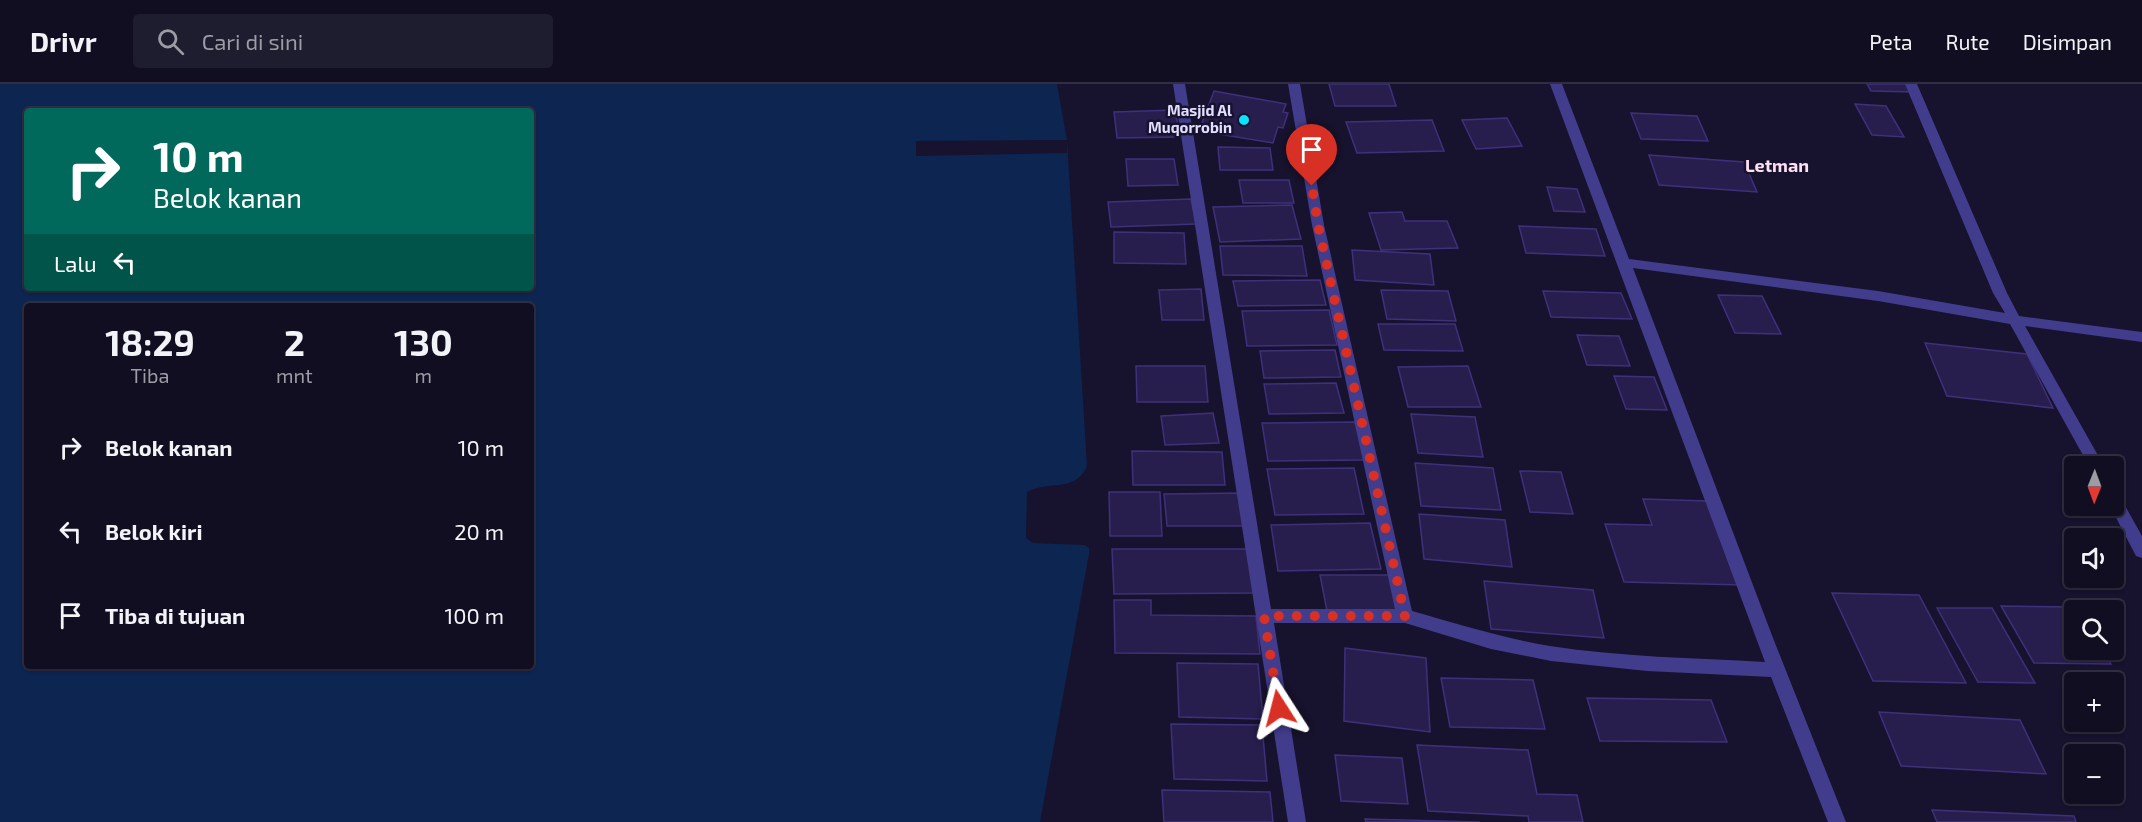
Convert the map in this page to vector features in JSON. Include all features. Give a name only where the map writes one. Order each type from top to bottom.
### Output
[{"type":"street","points":[[1179,84],[1297,822]]},
{"type":"street","points":[[1294,84],[1318,225],[1405,616]]},
{"type":"street","points":[[1556,84],[1626,263],[1776,670],[1837,822]]},
{"type":"street","points":[[1911,84],[2000,293],[2090,456]]},
{"type":"street","points":[[1626,263],[1878,296],[2015,320],[2142,338]]},
{"type":"street","points":[[2123,516],[2142,551]]},
{"type":"street","points":[[1264,616],[1405,616],[1501,643],[1559,654],[1638,663],[1776,670]]},
{"type":"water","points":[[0,84],[1057,84],[1067,140],[1087,466],[1076,480],[1027,492],[1026,538],[1033,543],[1085,545],[1089,548],[1089,554],[1040,822],[0,822]]},
{"type":"pier","points":[[1067,140],[1067,153],[916,156],[916,141]]},
{"type":"building","points":[[1329,84],[1389,84],[1396,106],[1335,106]]},
{"type":"building","points":[[1867,84],[1906,84],[1912,92],[1871,91]]},
{"type":"building","name":"Masjid Al Muqorrobin","points":[[1214,91],[1286,104],[1283,112],[1288,113],[1283,128],[1278,127],[1273,143],[1199,131]]},
{"type":"building","points":[[1855,104],[1886,106],[1904,137],[1872,135]]},
{"type":"building","points":[[1175,110],[1180,137],[1117,138],[1114,112]]},
{"type":"building","points":[[1631,113],[1697,116],[1708,141],[1641,139]]},
{"type":"building","points":[[1507,118],[1522,146],[1476,149],[1462,120]]},
{"type":"building","points":[[1432,120],[1444,151],[1357,153],[1346,122]]},
{"type":"building","points":[[1218,147],[1270,148],[1273,170],[1220,170]]},
{"type":"building","points":[[1649,155],[1744,162],[1757,192],[1659,185]]},
{"type":"building","points":[[1126,159],[1174,159],[1178,185],[1128,186]]},
{"type":"building","points":[[1239,180],[1289,180],[1294,203],[1243,203]]},
{"type":"building","points":[[1547,187],[1577,189],[1585,212],[1554,211]]},
{"type":"building","points":[[1191,199],[1196,224],[1111,227],[1108,202]]},
{"type":"building","points":[[1292,205],[1301,239],[1220,242],[1213,207]]},
{"type":"building","points":[[1402,212],[1405,221],[1447,221],[1458,248],[1381,250],[1369,213]]},
{"type":"building","points":[[1519,226],[1596,229],[1605,256],[1526,253]]},
{"type":"building","points":[[1114,232],[1184,233],[1186,264],[1114,263]]},
{"type":"building","points":[[1220,246],[1302,246],[1307,276],[1223,275]]},
{"type":"building","points":[[1352,250],[1430,254],[1434,285],[1355,280]]},
{"type":"building","points":[[1320,280],[1326,305],[1238,306],[1233,281]]},
{"type":"building","points":[[1201,289],[1204,320],[1162,320],[1159,290]]},
{"type":"building","points":[[1381,290],[1448,291],[1456,321],[1387,319]]},
{"type":"building","points":[[1543,291],[1621,293],[1632,319],[1551,317]]},
{"type":"building","points":[[1718,295],[1762,296],[1781,334],[1735,333]]},
{"type":"building","points":[[1329,310],[1337,345],[1247,346],[1242,311]]},
{"type":"building","points":[[1378,324],[1455,324],[1463,351],[1384,350]]},
{"type":"building","points":[[1577,335],[1619,336],[1630,366],[1587,365]]},
{"type":"building","points":[[1925,343],[2027,354],[2053,408],[1947,396]]},
{"type":"building","points":[[1335,350],[1341,377],[1264,378],[1260,351]]},
{"type":"building","points":[[1136,366],[1205,366],[1208,402],[1137,402]]},
{"type":"building","points":[[1468,366],[1481,407],[1408,407],[1398,367]]},
{"type":"building","points":[[1614,376],[1654,377],[1667,410],[1626,409]]},
{"type":"building","points":[[1336,383],[1344,413],[1269,414],[1264,384]]},
{"type":"building","points":[[1213,413],[1219,443],[1165,445],[1161,416]]},
{"type":"building","points":[[1411,414],[1475,417],[1483,457],[1418,453]]},
{"type":"building","points":[[1355,422],[1364,460],[1268,461],[1262,423]]},
{"type":"building","points":[[1132,451],[1222,452],[1225,485],[1133,485]]},
{"type":"building","points":[[1415,463],[1493,468],[1501,510],[1421,506]]},
{"type":"building","points":[[1354,468],[1364,514],[1275,515],[1267,469]]},
{"type":"building","points":[[1520,471],[1561,472],[1573,514],[1530,512]]},
{"type":"building","points":[[1109,492],[1160,492],[1162,536],[1110,536]]},
{"type":"building","points":[[1243,493],[1247,526],[1167,526],[1164,494]]},
{"type":"building","points":[[1643,499],[1708,501],[1741,585],[1624,582],[1605,524],[1652,525]]},
{"type":"building","points":[[1419,514],[1505,520],[1512,567],[1424,559]]},
{"type":"building","points":[[1370,523],[1381,569],[1278,571],[1271,525]]},
{"type":"building","points":[[1112,549],[1251,549],[1256,593],[1114,594]]},
{"type":"building","points":[[1320,575],[1392,575],[1401,611],[1327,611]]},
{"type":"building","points":[[1484,581],[1593,590],[1604,638],[1491,629]]},
{"type":"building","points":[[1832,593],[1919,595],[1966,683],[1873,681]]},
{"type":"building","points":[[1114,600],[1151,600],[1151,615],[1256,616],[1260,654],[1115,653]]},
{"type":"building","points":[[2001,606],[2064,607],[2064,660],[2108,660],[2111,664],[2034,663]]},
{"type":"building","points":[[1937,608],[1992,608],[2035,683],[1978,682]]},
{"type":"building","points":[[1345,648],[1426,658],[1430,732],[1344,721]]},
{"type":"building","points":[[1177,663],[1258,664],[1263,719],[1179,717]]},
{"type":"building","points":[[1441,678],[1533,680],[1545,729],[1450,727]]},
{"type":"building","points":[[1587,698],[1711,700],[1727,742],[1600,741]]},
{"type":"building","points":[[1879,712],[2020,720],[2046,774],[1901,766]]},
{"type":"building","points":[[1171,724],[1262,725],[1267,781],[1174,779]]},
{"type":"building","points":[[1417,745],[1528,750],[1537,794],[1577,795],[1583,822],[1529,822],[1528,816],[1428,811]]},
{"type":"building","points":[[1335,755],[1402,758],[1408,804],[1341,801]]},
{"type":"building","points":[[1162,790],[1270,792],[1273,822],[1164,822]]},
{"type":"building","points":[[1932,810],[2074,816],[2076,822],[1937,822]]},
{"type":"building","points":[[1365,819],[1480,822],[1366,822]]},
{"type":"place","name":"Masjid Al Muqorrobin","points":[[1244,120]]},
{"type":"district","name":"Letman","points":[[1777,166]]},
{"type":"route","points":[[1279,708],[1264,616],[1405,616],[1318,225],[1312,186]]}]
